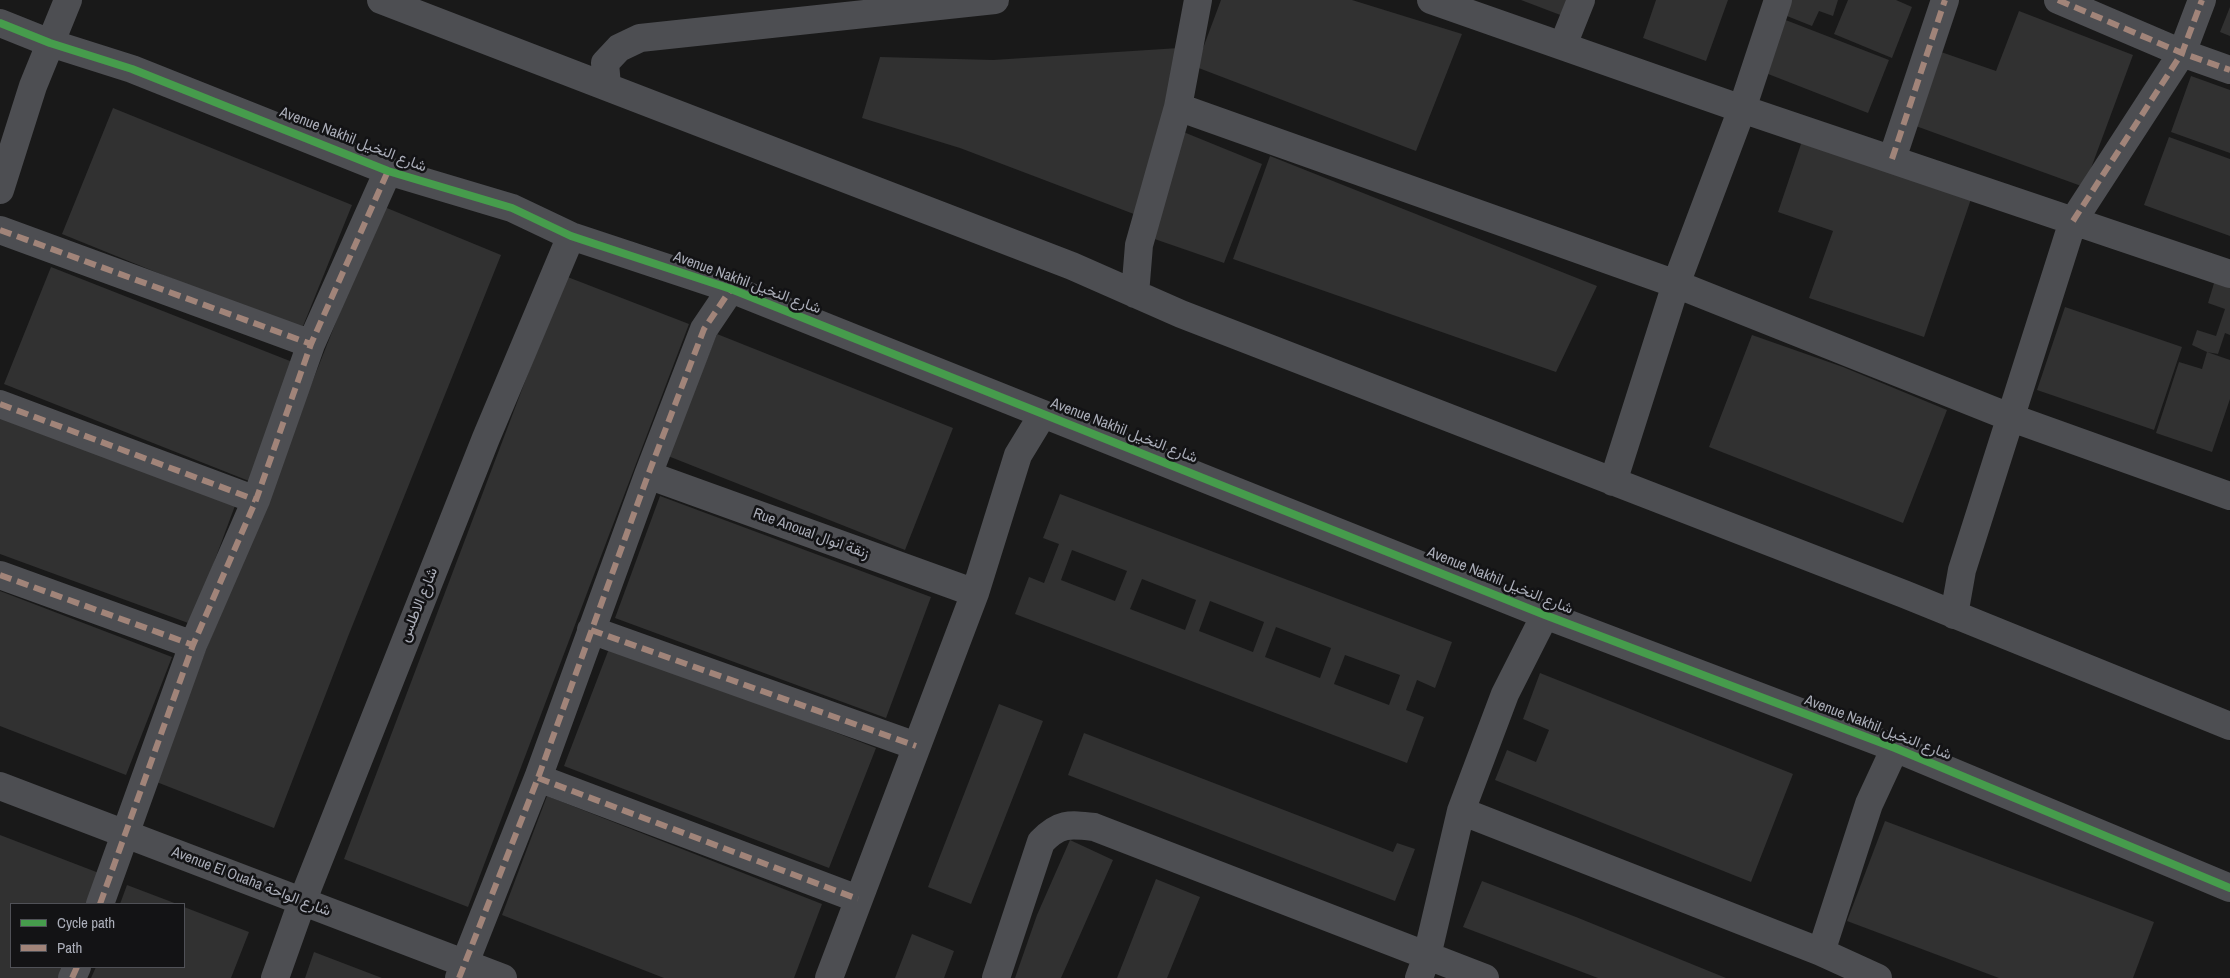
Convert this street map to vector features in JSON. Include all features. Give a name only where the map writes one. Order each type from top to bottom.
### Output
[{"type":"street","points":[[0,190],[33,86],[68,0]]},
{"type":"street","points":[[381,0],[1072,266],[1135,294],[1954,615],[2230,726]]},
{"type":"street","points":[[607,86],[605,62],[619,48],[640,38],[995,0]]},
{"type":"street","points":[[1135,294],[1139,244],[1178,107],[1198,0]]},
{"type":"street","points":[[1431,0],[1742,109],[2230,274]]},
{"type":"street","points":[[1563,45],[1581,0]]},
{"type":"street","points":[[1613,482],[1676,284],[1742,109],[1778,0]]},
{"type":"street","points":[[1892,159],[1945,0]]},
{"type":"street","points":[[2058,0],[2182,53],[2230,70]]},
{"type":"street","points":[[1954,615],[1962,570],[2074,221],[2182,53],[2202,0]]},
{"type":"street","name":"Avenue Nakhil شارع النخيل","points":[[0,23],[50,43],[132,69],[388,171],[512,208],[571,236],[731,289],[1545,615],[1895,748],[2230,888]]},
{"type":"street","points":[[1178,107],[1676,284],[2012,418],[2230,496]]},
{"type":"street","points":[[100,903],[193,644],[256,500],[311,344],[388,171]]},
{"type":"street","points":[[0,230],[311,344]]},
{"type":"street","name":"شارع الاطلس","points":[[275,978],[302,902],[486,438],[571,236]]},
{"type":"street","points":[[462,970],[538,778],[648,475],[704,329],[731,289]]},
{"type":"street","points":[[0,404],[256,500]]},
{"type":"street","points":[[829,978],[975,593],[1018,455],[1043,414]]},
{"type":"street","name":"Rue Anoual زنقة انوال","points":[[648,475],[975,593]]},
{"type":"street","points":[[0,575],[193,644]]},
{"type":"street","points":[[1423,967],[1461,811],[1505,694],[1545,615]]},
{"type":"street","points":[[592,630],[916,746]]},
{"type":"street","points":[[1821,952],[1868,804],[1895,748]]},
{"type":"street","points":[[538,778],[858,899]]},
{"type":"street","name":"Avenue El Ouaha شارع الواحة","points":[[0,786],[302,902],[462,970],[503,978]]},
{"type":"street","points":[[1461,811],[1821,952],[1878,978]]},
{"type":"street","points":[[996,978],[1041,842],[1054,828],[1072,824],[1094,827],[1423,967],[1484,978]]},
{"type":"building","points":[[1221,0],[1352,0],[1462,34],[1416,151],[1196,67]]},
{"type":"building","points":[[1521,0],[1569,0],[1563,16]]},
{"type":"building","points":[[1656,0],[1728,0],[1706,61],[1643,38]]},
{"type":"building","points":[[1781,0],[1838,0],[1833,16],[1819,11],[1812,26],[1777,12]]},
{"type":"building","points":[[1848,0],[1896,0],[1912,7],[1892,58],[1834,34]]},
{"type":"building","points":[[2230,7],[2230,36],[2220,32]]},
{"type":"building","points":[[2019,11],[2133,55],[2084,187],[1913,125],[1941,52],[1996,71]]},
{"type":"building","points":[[1783,19],[1889,60],[1868,113],[1763,72]]},
{"type":"building","points":[[1179,48],[1147,219],[960,148],[862,118],[880,57],[993,60]]},
{"type":"building","points":[[2191,76],[2230,90],[2230,153],[2171,132]]},
{"type":"building","points":[[113,108],[352,205],[301,331],[62,234]]},
{"type":"building","points":[[1181,131],[1262,164],[1224,263],[1143,235]]},
{"type":"building","points":[[2169,137],[2230,159],[2230,236],[2144,205]]},
{"type":"building","points":[[1802,141],[1971,199],[1924,337],[1809,298],[1833,231],[1778,212]]},
{"type":"building","points":[[1270,156],[1597,286],[1556,372],[1233,259]]},
{"type":"building","points":[[382,206],[501,255],[349,634],[274,828],[154,781]]},
{"type":"building","points":[[51,267],[295,363],[249,481],[4,384]]},
{"type":"building","points":[[565,276],[689,324],[468,907],[344,859]]},
{"type":"building","points":[[2215,280],[2230,285],[2230,335],[2225,333],[2218,354],[2207,352],[2192,345],[2197,330],[2216,336],[2225,309],[2208,303]]},
{"type":"building","points":[[2065,307],[2182,347],[2154,430],[2037,390]]},
{"type":"building","points":[[717,334],[953,428],[905,550],[668,456]]},
{"type":"building","points":[[1752,335],[1843,367],[1947,410],[1903,523],[1709,447]]},
{"type":"building","points":[[2207,352],[2230,360],[2230,399],[2212,452],[2156,433],[2179,362],[2202,369]]},
{"type":"building","points":[[0,416],[236,503],[191,624],[0,554]]},
{"type":"building","points":[[1060,494],[1452,642],[1435,688],[1417,680],[1406,710],[1424,717],[1407,763],[1015,614],[1029,577],[1044,583],[1059,544],[1043,538]],"holes":[[[1072,550],[1127,571],[1115,601],[1061,580]],[[1142,579],[1196,600],[1185,630],[1130,609]],[[1210,601],[1264,622],[1253,652],[1199,631]],[[1276,627],[1331,648],[1320,678],[1265,657]],[[1345,655],[1400,675],[1389,705],[1334,684]]]},
{"type":"building","points":[[660,496],[931,597],[886,718],[615,618]]},
{"type":"building","points":[[0,591],[172,657],[126,775],[0,726]]},
{"type":"building","points":[[610,646],[876,748],[829,868],[564,766]]},
{"type":"building","points":[[1540,673],[1793,774],[1751,882],[1495,780],[1507,750],[1536,762],[1549,730],[1523,719]]},
{"type":"building","points":[[999,704],[1043,721],[971,904],[928,887]]},
{"type":"building","points":[[1084,733],[1393,852],[1397,843],[1415,849],[1395,901],[1068,775]]},
{"type":"building","points":[[547,796],[822,904],[794,978],[664,978],[502,915]]},
{"type":"building","points":[[1885,821],[2154,922],[2133,978],[1999,978],[1847,921]]},
{"type":"building","points":[[0,835],[99,873],[88,903],[10,903],[10,968],[64,968],[60,978],[0,978]]},
{"type":"building","points":[[1070,840],[1113,860],[1061,978],[1015,978],[1037,915]]},
{"type":"building","points":[[1156,879],[1200,897],[1167,978],[1117,978]]},
{"type":"building","points":[[1482,881],[1726,978],[1598,978],[1463,927]]},
{"type":"building","points":[[127,885],[174,903],[120,903]]},
{"type":"building","points":[[185,907],[249,932],[231,978],[91,978],[96,968],[185,968]]},
{"type":"building","points":[[912,934],[954,951],[944,978],[895,978]]},
{"type":"building","points":[[314,952],[382,978],[305,978]]},
{"type":"marked path","points":[[1892,159],[1945,0]]},
{"type":"marked path","points":[[2058,0],[2182,53],[2230,70]]},
{"type":"marked path","points":[[2073,221],[2182,53],[2202,0]]},
{"type":"marked path","points":[[100,903],[193,645],[256,500],[311,344],[388,171]]},
{"type":"marked path","points":[[0,230],[311,344]]},
{"type":"marked path","points":[[459,978],[538,778],[648,475],[704,329],[731,289]]},
{"type":"marked path","points":[[0,404],[256,500]]},
{"type":"marked path","points":[[0,575],[193,645]]},
{"type":"marked path","points":[[591,630],[916,746]]},
{"type":"marked path","points":[[538,778],[858,899]]},
{"type":"marked path","points":[[72,978],[77,968]]},
{"type":"cycle path","points":[[0,23],[50,43],[132,69],[388,171],[512,208],[571,236],[731,289],[1545,615],[1895,748],[2230,888]]}]
